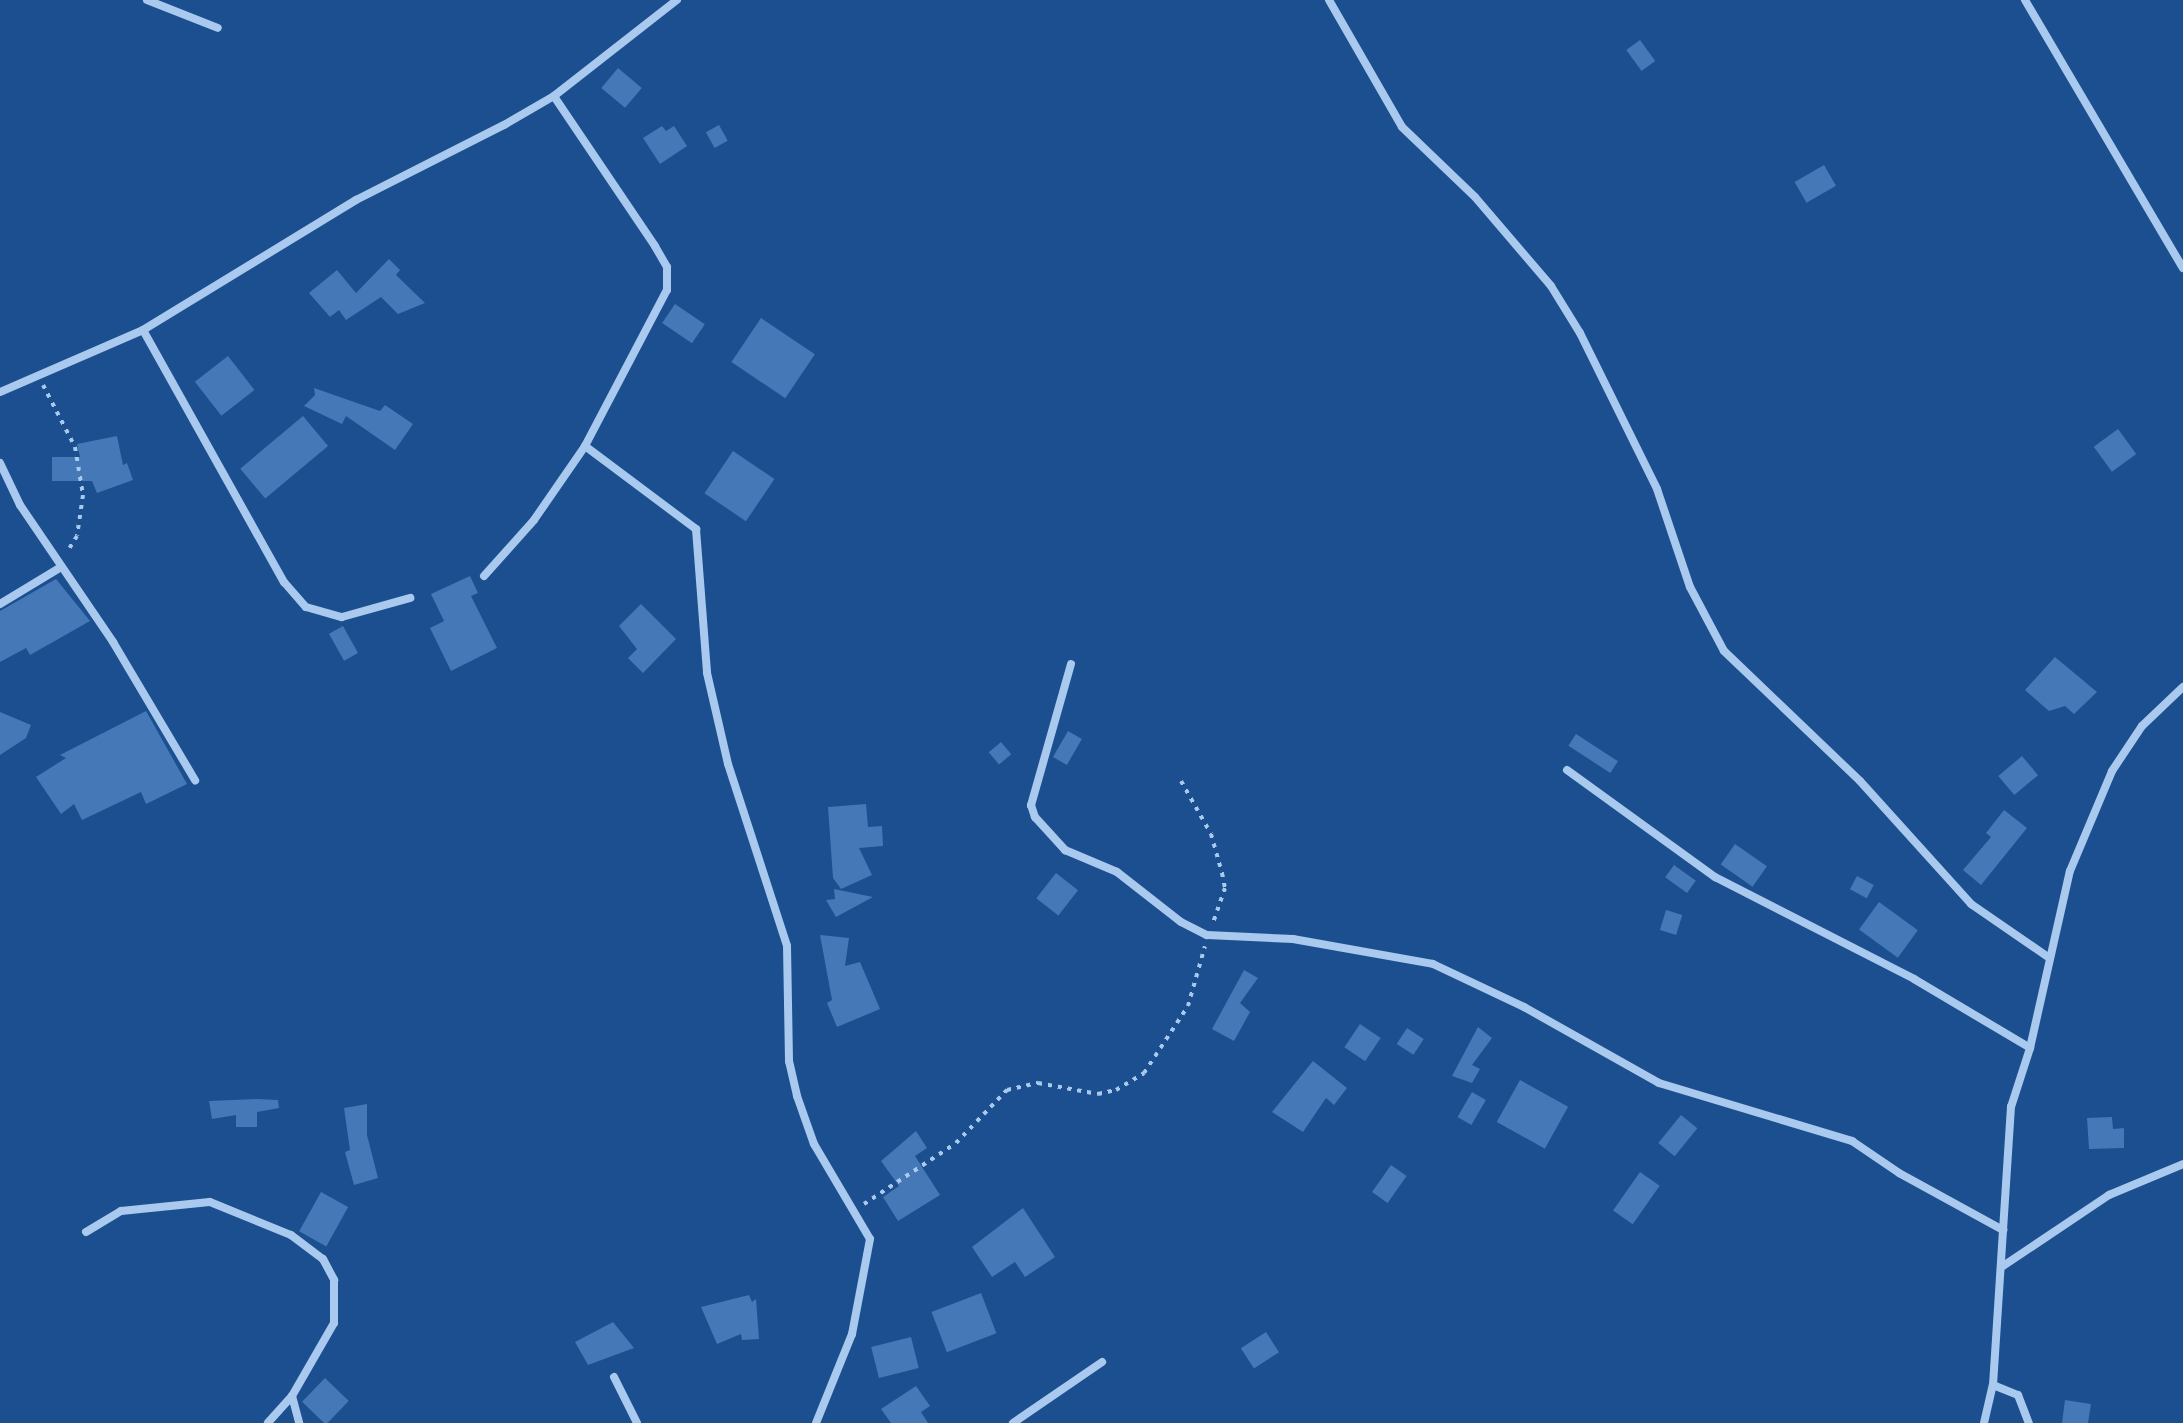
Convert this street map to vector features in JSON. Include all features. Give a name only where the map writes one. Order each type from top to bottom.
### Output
[{"type":"street","points":[[147,0],[218,28]]},
{"type":"street","points":[[0,392],[143,330],[356,200],[554,96],[677,0]]},
{"type":"street","points":[[1329,0],[1402,127],[1475,197],[1551,286],[1580,333],[1657,489],[1690,587],[1724,651],[1860,781],[1971,904],[2048,957]]},
{"type":"street","points":[[2025,0],[2183,268]]},
{"type":"street","points":[[484,576],[534,520],[585,446],[667,290],[667,267],[554,96]]},
{"type":"street","points":[[143,330],[284,582],[306,607],[342,617],[410,598]]},
{"type":"street","points":[[585,446],[696,529],[707,673],[728,764],[787,946],[789,1061],[794,1084],[814,1144],[856,1210],[870,1239],[867,1277],[852,1334],[816,1423]]},
{"type":"street","points":[[0,463],[58,563],[113,642],[195,780]]},
{"type":"street","points":[[0,604],[58,563]]},
{"type":"street","points":[[1071,664],[1031,805],[1035,817],[1065,850],[1117,872],[1181,922],[1207,935],[1293,939],[1433,964],[1524,1007],[1659,1083],[1852,1141],[1899,1173],[2003,1230]]},
{"type":"street","points":[[1984,1423],[1993,1385],[2011,1107],[2030,1048],[2048,957],[2070,871],[2112,771],[2142,726],[2183,687]]},
{"type":"street","points":[[1567,770],[1715,877],[1914,979],[2030,1048]]},
{"type":"street","points":[[2003,1266],[2109,1195],[2183,1164]]},
{"type":"street","points":[[86,1232],[121,1211],[210,1202],[291,1235],[323,1259],[334,1280],[334,1323],[292,1396],[268,1423]]},
{"type":"street","points":[[1013,1423],[1102,1362]]},
{"type":"street","points":[[614,1377],[637,1423]]},
{"type":"street","points":[[1993,1385],[2018,1395],[2026,1403],[2029,1423]]},
{"type":"street","points":[[292,1396],[299,1423]]},
{"type":"path","points":[[38,376],[75,447],[83,495],[77,536],[71,550],[58,563]]},
{"type":"path","points":[[856,1210],[956,1143],[1007,1090],[1038,1083],[1098,1094],[1116,1090],[1144,1073],[1188,1006],[1207,935],[1225,888],[1211,834],[1181,781]]},
{"type":"building","points":[[1640,40],[1655,61],[1642,71],[1626,50]]},
{"type":"building","points":[[618,68],[642,88],[625,108],[601,88]]},
{"type":"building","points":[[719,125],[728,141],[715,148],[706,132]]},
{"type":"building","points":[[662,126],[666,131],[674,126],[687,146],[660,164],[643,138]]},
{"type":"building","points":[[1824,165],[1836,186],[1807,203],[1795,182]]},
{"type":"building","points":[[389,259],[400,270],[396,275],[425,303],[398,314],[381,297],[346,320],[339,310],[330,317],[309,293],[337,270],[356,293]]},
{"type":"building","points":[[675,304],[705,324],[692,343],[662,323]]},
{"type":"building","points":[[761,318],[815,354],[785,398],[731,362]]},
{"type":"building","points":[[228,356],[254,390],[221,416],[195,382]]},
{"type":"building","points":[[314,388],[380,411],[385,405],[413,424],[395,450],[346,416],[342,424],[304,406],[315,395]]},
{"type":"building","points":[[303,416],[328,446],[265,499],[240,469]]},
{"type":"building","points":[[2118,429],[2136,454],[2112,472],[2094,447]]},
{"type":"building","points":[[117,436],[123,465],[127,463],[133,480],[97,493],[92,481],[52,481],[52,457],[80,457],[77,444]]},
{"type":"building","points":[[733,451],[774,479],[746,521],[704,493]]},
{"type":"building","points":[[470,576],[478,593],[471,596],[497,648],[451,671],[430,628],[444,621],[431,594]]},
{"type":"building","points":[[56,579],[90,621],[30,655],[26,648],[0,662],[0,611]]},
{"type":"building","points":[[641,604],[676,639],[643,673],[628,658],[637,649],[619,626]]},
{"type":"building","points":[[343,626],[358,653],[344,661],[329,634]]},
{"type":"building","points":[[2055,657],[2097,692],[2074,714],[2065,706],[2049,711],[2025,690]]},
{"type":"building","points":[[146,711],[187,784],[146,804],[141,792],[82,820],[74,804],[61,814],[36,777],[66,758],[60,755]]},
{"type":"building","points":[[0,712],[31,725],[26,738],[0,755]]},
{"type":"building","points":[[1068,731],[1082,739],[1067,765],[1053,757]]},
{"type":"building","points":[[1576,734],[1618,761],[1610,773],[1568,746]]},
{"type":"building","points":[[1001,742],[1011,754],[999,765],[989,752]]},
{"type":"building","points":[[2022,756],[2038,775],[2014,795],[1998,776]]},
{"type":"building","points":[[866,804],[868,827],[882,826],[883,846],[859,848],[872,875],[841,889],[833,878],[828,807]]},
{"type":"building","points":[[2004,810],[2027,828],[1981,885],[1963,870],[1991,837],[1986,833]]},
{"type":"building","points":[[1735,844],[1767,866],[1753,887],[1721,864]]},
{"type":"building","points":[[1674,865],[1696,881],[1687,893],[1665,877]]},
{"type":"building","points":[[1056,873],[1078,890],[1058,915],[1036,898]]},
{"type":"building","points":[[1857,876],[1874,885],[1867,898],[1850,889]]},
{"type":"building","points":[[834,889],[873,897],[836,917],[826,900],[835,899]]},
{"type":"building","points":[[1879,902],[1918,930],[1898,958],[1859,930]]},
{"type":"building","points":[[1666,910],[1682,915],[1676,935],[1660,930]]},
{"type":"building","points":[[820,935],[849,938],[845,966],[860,962],[880,1009],[837,1027],[827,1003],[832,1000]]},
{"type":"building","points":[[1244,970],[1258,978],[1240,1003],[1250,1012],[1234,1041],[1212,1029]]},
{"type":"building","points":[[1360,1024],[1381,1038],[1365,1061],[1344,1047]]},
{"type":"building","points":[[1478,1027],[1492,1038],[1472,1065],[1480,1069],[1472,1083],[1452,1076]]},
{"type":"building","points":[[1407,1028],[1424,1039],[1413,1055],[1397,1044]]},
{"type":"building","points":[[1313,1061],[1347,1088],[1334,1105],[1326,1098],[1303,1132],[1272,1112]]},
{"type":"building","points":[[1520,1080],[1568,1107],[1545,1149],[1497,1122]]},
{"type":"building","points":[[1472,1092],[1486,1100],[1471,1125],[1458,1117]]},
{"type":"building","points":[[278,1100],[279,1108],[257,1112],[257,1127],[236,1127],[236,1115],[212,1119],[209,1101]]},
{"type":"building","points":[[367,1104],[367,1135],[378,1178],[354,1185],[345,1152],[350,1150],[344,1108]]},
{"type":"building","points":[[1681,1115],[1697,1128],[1675,1156],[1658,1143]]},
{"type":"building","points":[[2112,1117],[2113,1129],[2124,1128],[2124,1148],[2089,1149],[2087,1118]]},
{"type":"building","points":[[916,1131],[927,1148],[915,1156],[940,1195],[898,1221],[883,1197],[899,1186],[881,1161]]},
{"type":"building","points":[[1391,1165],[1407,1176],[1388,1203],[1372,1192]]},
{"type":"building","points":[[1640,1172],[1660,1186],[1633,1224],[1613,1211]]},
{"type":"building","points":[[321,1192],[348,1207],[326,1246],[299,1231]]},
{"type":"building","points":[[1023,1208],[1055,1257],[1025,1277],[1015,1262],[992,1277],[972,1247]]},
{"type":"building","points":[[981,1293],[996,1333],[947,1352],[932,1312]]},
{"type":"building","points":[[749,1295],[752,1302],[756,1299],[759,1339],[742,1340],[741,1334],[717,1344],[701,1307]]},
{"type":"building","points":[[613,1322],[634,1348],[588,1365],[575,1342]]},
{"type":"building","points":[[1266,1332],[1279,1352],[1254,1368],[1241,1348]]},
{"type":"building","points":[[911,1337],[919,1368],[879,1378],[871,1347]]},
{"type":"building","points":[[325,1378],[349,1401],[327,1423],[302,1402]]},
{"type":"building","points":[[916,1386],[930,1406],[921,1412],[928,1423],[891,1423],[881,1409]]},
{"type":"building","points":[[2065,1400],[2091,1404],[2088,1423],[2062,1423]]}]
